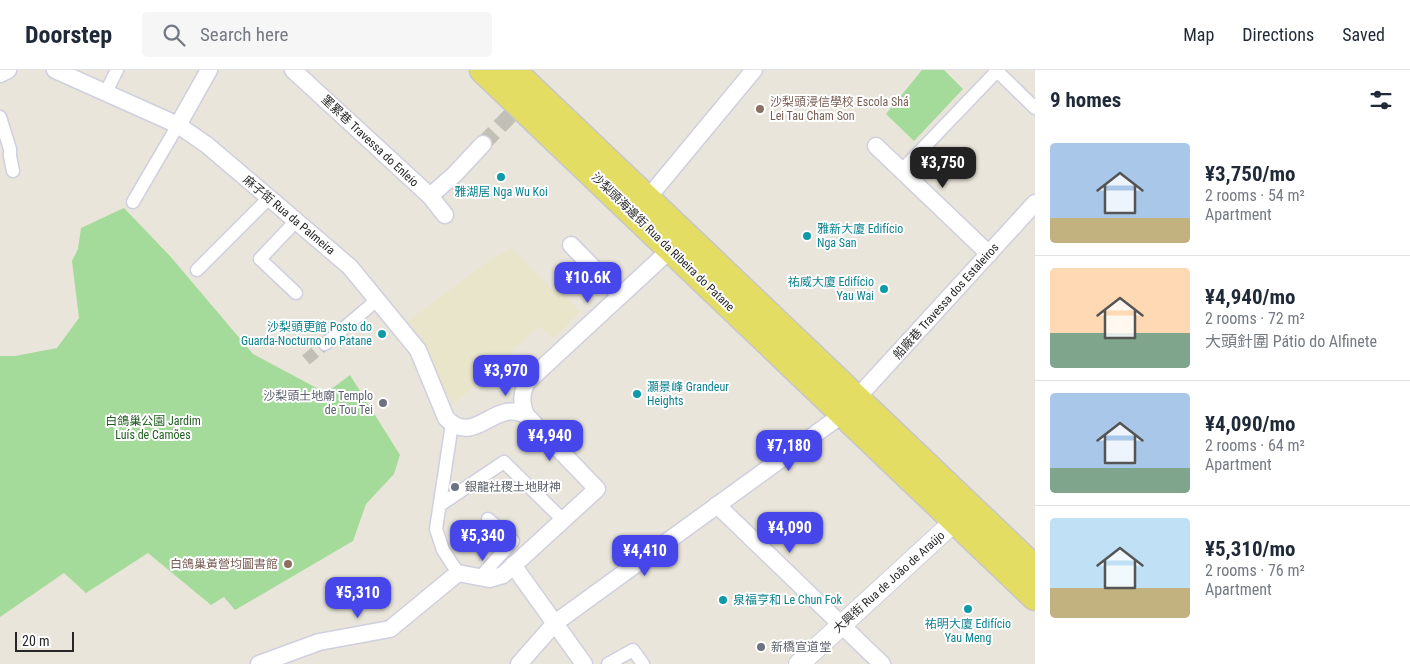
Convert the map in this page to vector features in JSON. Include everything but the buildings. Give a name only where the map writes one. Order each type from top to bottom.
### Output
[{"type":"main road","name":"沙梨頭海邊街 Rua da Ribeira do Patane","points":[[483,70],[671,249],[850,406]]},
{"type":"main road","name":"沙梨頭海邊街 Rua da Ribeira do Patane","points":[[512,70],[647,199],[850,406]]},
{"type":"main road","points":[[850,406],[963,514],[1035,597]]},
{"type":"main road","points":[[963,514],[1035,569]]},
{"type":"street","points":[[0,74],[8,70]]},
{"type":"street","name":"麻子街 Rua da Palmeira","points":[[55,70],[178,125],[207,145],[350,267],[418,350],[446,418],[456,426]]},
{"type":"street","points":[[106,92],[117,70]]},
{"type":"street","points":[[133,202],[209,70]]},
{"type":"street","name":"罣累巷 Travessa do Enleio","points":[[292,70],[430,196],[445,215]]},
{"type":"street","name":"沙梨頭海邊街 Rua da Ribeira do Patane","points":[[647,199],[754,70]]},
{"type":"street","points":[[902,170],[997,70],[1035,108]]},
{"type":"street","points":[[0,117],[10,149],[13,171]]},
{"type":"street","points":[[430,196],[454,175],[483,144]]},
{"type":"street","points":[[876,146],[989,254]]},
{"type":"street","points":[[197,270],[269,198]]},
{"type":"street","name":"船廠巷 Travessa dos Estaleiros","points":[[519,664],[555,623],[850,406],[1035,203]]},
{"type":"street","points":[[296,221],[260,259],[296,293]]},
{"type":"street","points":[[571,245],[620,296]]},
{"type":"street","points":[[526,415],[522,398],[527,382],[671,249]]},
{"type":"street","points":[[325,344],[377,300]]},
{"type":"street","points":[[512,410],[519,411],[526,415],[597,488],[513,566],[503,574],[489,578],[458,573],[443,550],[436,532],[456,426],[468,429],[476,427],[493,416],[512,410]]},
{"type":"street","points":[[440,505],[504,462],[563,520]]},
{"type":"street","points":[[717,505],[882,664]]},
{"type":"street","name":"大興街 Rua de João de Araújo","points":[[799,664],[963,514]]},
{"type":"street","points":[[480,577],[513,541],[488,519]]},
{"type":"street","points":[[513,566],[584,664]]},
{"type":"street","points":[[259,664],[319,642],[390,629],[458,573]]},
{"type":"street","points":[[608,664],[633,650],[643,664]]},
{"type":"shaded area","points":[[512,247],[553,291],[558,288],[580,312],[553,339],[540,326],[453,405],[420,340],[408,321],[490,260]]},
{"type":"green space","points":[[922,70],[944,70],[963,89],[914,141],[886,114]]},
{"type":"green space","name":"白鴿巢公園 Jardim Luís de Camões","points":[[124,208],[170,256],[253,354],[326,393],[350,375],[400,455],[394,474],[366,504],[353,541],[235,610],[224,597],[211,605],[148,553],[86,593],[64,573],[0,617],[0,356],[15,356],[57,348],[79,318],[72,261],[78,249],[81,228]]},
{"type":"tunnel","points":[[483,144],[520,105]]},
{"type":"tunnel","points":[[306,360],[325,344]]},
{"type":"place","name":"沙梨頭浸信學校 Escola Shá Lei Tau Cham Son","points":[[760,109]]},
{"type":"place","name":"雅湖居 Nga Wu Koi","points":[[501,177]]},
{"type":"place","name":"雅新大廈 Edifício Nga San","points":[[807,236]]},
{"type":"place","name":"祐威大廈 Edifício Yau Wai","points":[[884,289]]},
{"type":"place","name":"沙梨頭更館 Posto do Guarda-Nocturno no Patane","points":[[382,334]]},
{"type":"place","name":"灝景峰 Grandeur Heights","points":[[637,394]]},
{"type":"place","name":"沙梨頭土地廟 Templo de Tou Tei","points":[[383,403]]},
{"type":"place","name":"銀龍社稷土地財神","points":[[455,487]]},
{"type":"place","name":"白鴿巢黃營均圖書館","points":[[288,564]]},
{"type":"place","name":"泉福亨和 Le Chun Fok","points":[[723,600]]},
{"type":"place","name":"祐明大廈 Edifício Yau Meng","points":[[968,609]]},
{"type":"place","name":"新橋宣道堂","points":[[761,647]]}]
